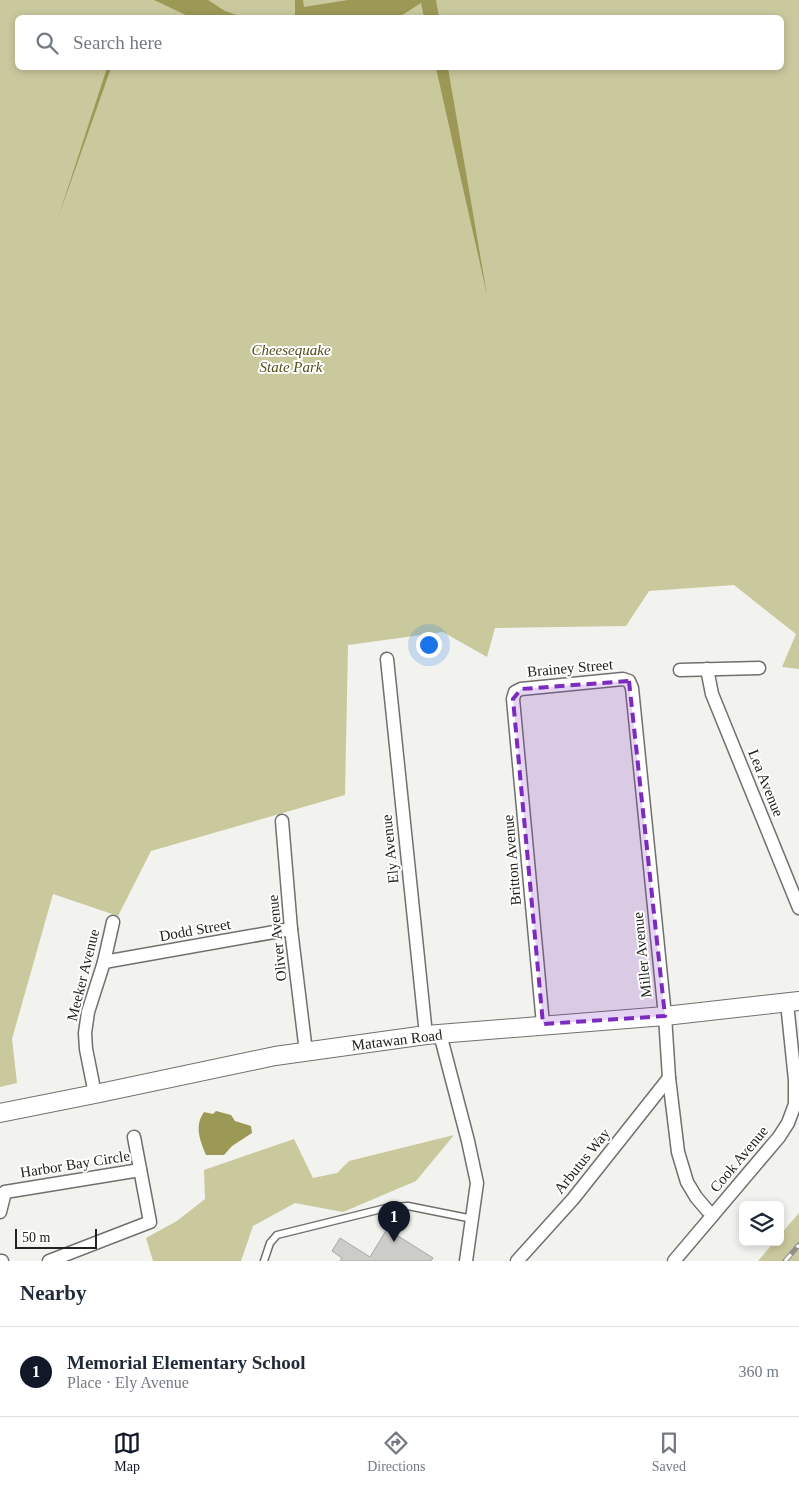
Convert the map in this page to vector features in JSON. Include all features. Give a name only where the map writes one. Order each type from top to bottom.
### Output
[{"type":"main road","name":"Matawan Road","points":[[0,1113],[275,1056],[433,1034],[665,1016],[793,1002]]},
{"type":"street","name":"Ely Avenue","points":[[387,659],[433,1034],[468,1141],[477,1183],[466,1261]]},
{"type":"street","points":[[680,670],[759,668]]},
{"type":"street","name":"Lea Avenue","points":[[707,669],[712,694],[799,908]]},
{"type":"street","name":"Brainey Street","points":[[515,692],[521,689],[623,679],[629,681]]},
{"type":"street","name":"Miller Avenue","points":[[629,681],[632,688],[665,1016],[669,1078],[678,1152],[687,1182],[696,1197],[714,1215]]},
{"type":"street","name":"Britton Avenue","points":[[515,692],[513,699],[543,1024]]},
{"type":"street","name":"Oliver Avenue","points":[[282,821],[291,929],[306,1052]]},
{"type":"street","name":"Meeker Avenue","points":[[95,1094],[86,1049],[85,1033],[88,1012],[104,962],[113,922]]},
{"type":"street","name":"Dodd Street","points":[[104,962],[291,929]]},
{"type":"street","name":"Cook Avenue","points":[[674,1261],[779,1137],[788,1122],[794,1104],[795,1080],[793,1002]]},
{"type":"street","name":"Arbutus Way","points":[[517,1261],[573,1199],[669,1078]]},
{"type":"street","name":"Harbor Bay Circle","points":[[49,1261],[150,1222],[134,1137]]},
{"type":"street","name":"Harbor Bay Circle","points":[[0,1212],[5,1192],[140,1170]]},
{"type":"lane","points":[[264,1261],[270,1242],[278,1235],[390,1207],[408,1206],[473,1218]]},
{"type":"highlighted area","points":[[629,681],[665,1016],[543,1024],[513,699],[521,689]]},
{"type":"green space","name":"Cheesequake State Park","points":[[0,0],[799,0],[799,669],[782,667],[796,634],[734,585],[649,591],[626,626],[495,628],[487,657],[443,632],[348,645],[345,795],[151,851],[118,916],[53,894],[12,1039],[17,1083],[0,1087]]},
{"type":"green space","points":[[454,1135],[416,1181],[343,1212],[295,1203],[253,1226],[241,1261],[153,1261],[146,1238],[177,1221],[205,1199],[204,1170],[294,1139],[313,1178],[337,1173],[349,1161]]},
{"type":"green space","points":[[799,1213],[799,1261],[758,1261],[771,1246],[784,1246],[784,1230]]},
{"type":"shaded area","points":[[154,0],[208,0],[225,11],[236,15],[186,15]]},
{"type":"shaded area","points":[[295,0],[303,0],[304,7],[348,0],[436,0],[439,15],[424,15],[421,3],[402,15],[295,15]]},
{"type":"shaded area","points":[[106,70],[110,70],[58,218]]},
{"type":"shaded area","points":[[436,70],[448,70],[487,295]]},
{"type":"shaded area","points":[[216,1111],[231,1115],[235,1121],[251,1126],[252,1133],[232,1146],[224,1155],[206,1155],[200,1138],[199,1123],[204,1112],[213,1114]]},
{"type":"building","points":[[387,1229],[433,1258],[431,1261],[340,1261],[342,1258],[332,1251],[340,1238],[370,1257]]},
{"type":"railway","points":[[785,1261],[799,1245]]},
{"type":"place","name":"Memorial Elementary School","points":[[394,1242]]}]
